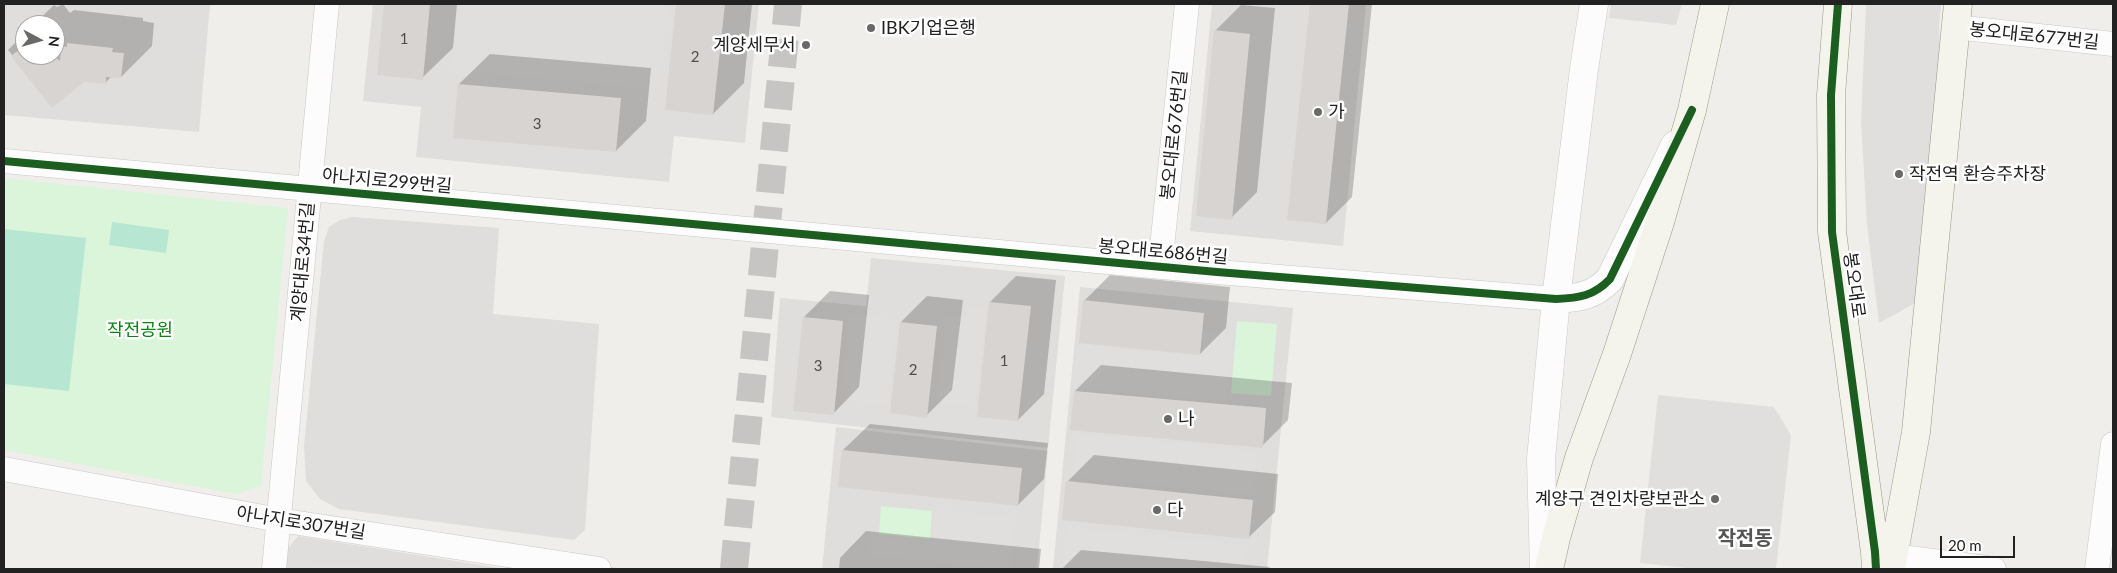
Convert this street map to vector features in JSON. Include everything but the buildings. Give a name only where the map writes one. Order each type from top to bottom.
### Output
[{"type":"main road","points":[[1550,569],[1556,538],[1579,458],[1617,354],[1660,222],[1692,110],[1715,4]]},
{"type":"main road","name":"봉오대로","points":[[1838,4],[1831,95],[1832,232],[1881,563]]},
{"type":"main road","points":[[1881,563],[1916,432],[1957,16]]},
{"type":"main road","points":[[1556,538],[1568,569]]},
{"type":"street","name":"계양대로34번길","points":[[274,569],[327,4]]},
{"type":"street","name":"봉오대로676번길","points":[[1160,267],[1187,4]]},
{"type":"street","points":[[1544,569],[1541,458],[1556,299],[1594,4]]},
{"type":"street","name":"봉오대로677번길","points":[[1957,16],[2113,44]]},
{"type":"street","points":[[1556,299],[1578,298],[1600,290],[1610,279],[1692,110]]},
{"type":"street","name":"아나지로299번길","points":[[4,161],[767,231]]},
{"type":"street","name":"봉오대로686번길","points":[[767,231],[1160,267],[1556,299]]},
{"type":"street","points":[[2097,569],[2113,444]]},
{"type":"street","name":"아나지로307번길","points":[[4,469],[279,520],[599,569]]},
{"type":"street","points":[[1881,563],[1994,569]]},
{"type":"shaded area","points":[[4,4],[210,4],[199,132],[4,115]]},
{"type":"shaded area","points":[[373,4],[759,4],[745,143],[674,136],[669,182],[416,157],[421,107],[363,101]]},
{"type":"shaded area","points":[[459,4],[667,4],[660,89],[453,70]]},
{"type":"shaded area","points":[[1212,4],[1366,4],[1343,246],[1190,231]]},
{"type":"shaded area","points":[[1611,4],[1682,4],[1676,25],[1609,18]]},
{"type":"shaded area","name":"작전역 환승주차장","points":[[1866,4],[1941,4],[1939,25],[1942,90],[1919,301],[1879,323],[1867,225],[1861,122]]},
{"type":"shaded area","points":[[353,217],[499,228],[493,314],[599,324],[585,530],[574,540],[339,509],[320,499],[306,481],[304,446],[324,241],[329,227],[340,220]]},
{"type":"shaded area","points":[[871,258],[1065,276],[1048,448],[771,417],[780,298],[866,306]]},
{"type":"shaded area","points":[[1080,287],[1293,308],[1267,569],[1053,569]]},
{"type":"shaded area","points":[[968,307],[986,309],[976,407],[936,403],[945,317],[967,319]]},
{"type":"shaded area","points":[[849,315],[897,320],[888,405],[840,399]]},
{"type":"shaded area","points":[[1204,332],[1233,334],[1227,401],[1073,388],[1077,345],[1201,357]]},
{"type":"shaded area","name":"계양구 견인차량보관소","points":[[1658,395],[1774,407],[1791,435],[1776,569],[1696,569],[1640,563]]},
{"type":"shaded area","points":[[836,427],[1048,451],[1037,569],[822,569]]},
{"type":"shaded area","points":[[1077,434],[1257,451],[1253,494],[1073,477]]},
{"type":"shaded area","points":[[935,510],[1015,518],[1010,569],[869,555],[871,536],[932,542]]},
{"type":"shaded area","points":[[1067,528],[1247,545],[1245,569],[1063,569]]},
{"type":"shaded area","points":[[298,536],[506,569],[284,569],[285,552]]},
{"type":"shaded area","points":[[289,560],[362,566],[361,569],[288,569]]},
{"type":"green space","name":"작전공원","points":[[4,178],[288,208],[261,486],[236,494],[4,450]]},
{"type":"green space","points":[[112,222],[169,230],[166,253],[109,245]]},
{"type":"green space","points":[[4,229],[86,238],[69,391],[4,384]]},
{"type":"green space","points":[[1237,321],[1277,324],[1271,396],[1231,393]]},
{"type":"green space","points":[[881,506],[932,511],[930,539],[879,534]]},
{"type":"tunnel","points":[[734,569],[788,4]]},
{"type":"cycle path","points":[[1838,4],[1831,95],[1832,232],[1876,569]]},
{"type":"cycle path","points":[[4,161],[1217,272],[1556,299],[1572,298],[1592,293],[1610,279],[1692,110]]},
{"type":"place","name":"IBK기업은행","points":[[871,28]]},
{"type":"place","name":"계양세무서","points":[[806,45]]},
{"type":"place","name":"가","points":[[1318,112]]},
{"type":"place","name":"작전역 환승주차장","points":[[1899,174]]},
{"type":"place","name":"나","points":[[1168,419]]},
{"type":"place","name":"계양구 견인차량보관소","points":[[1715,499]]},
{"type":"place","name":"다","points":[[1157,510]]},
{"type":"district","name":"작전동","points":[[1745,539]]}]
